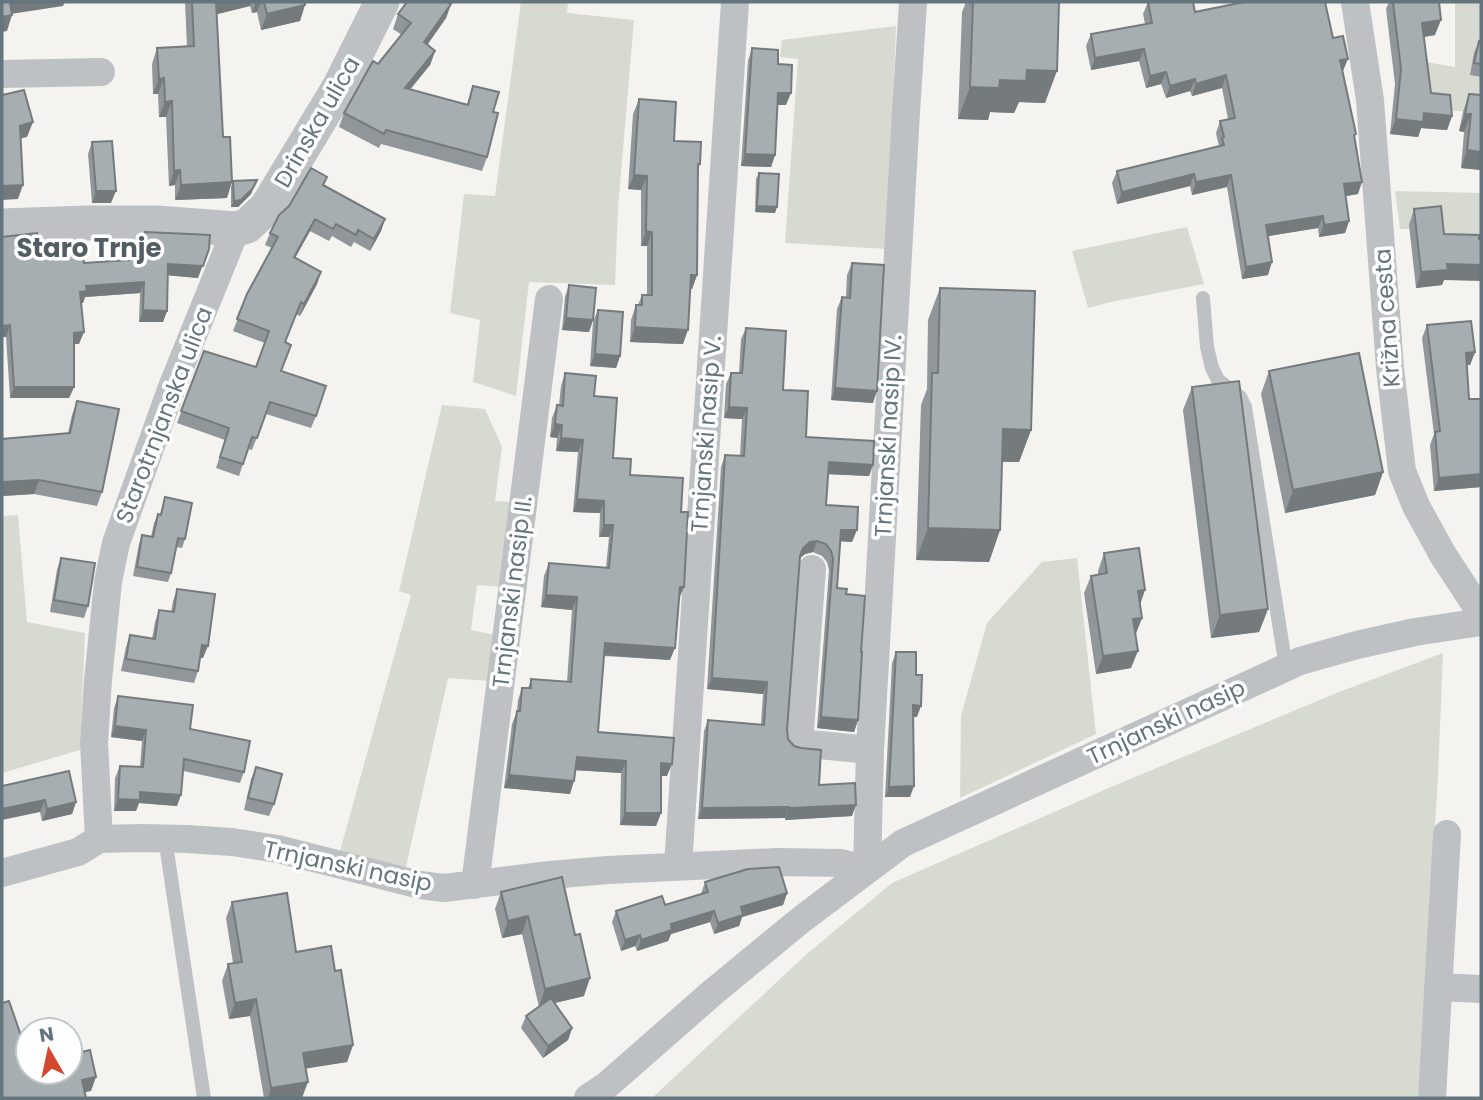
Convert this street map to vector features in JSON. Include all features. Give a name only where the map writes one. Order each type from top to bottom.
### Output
[{"type":"street","name":"Drinska ulica","points":[[236,229],[247,226],[267,207],[340,86],[382,2]]},
{"type":"street","name":"Trnjanski nasip V.","points":[[678,866],[735,2]]},
{"type":"street","name":"Trnjanski nasip IV.","points":[[867,870],[870,750],[914,2]]},
{"type":"street","name":"Križna cesta","points":[[1355,2],[1370,100],[1390,368],[1402,471],[1416,506],[1443,555],[1477,601]]},
{"type":"street","points":[[2,74],[101,72]]},
{"type":"street","points":[[2,226],[157,223],[236,229]]},
{"type":"street","name":"Starotrnjanska ulica","points":[[99,839],[94,743],[97,680],[116,543],[172,387],[236,229]]},
{"type":"street","name":"Trnjanski nasip II.","points":[[475,885],[549,299]]},
{"type":"street","points":[[812,569],[799,743],[870,750]]},
{"type":"street","name":"Trnjanski nasip","points":[[588,1098],[606,1086],[802,919],[903,843],[1300,661],[1415,632],[1481,622]]},
{"type":"street","points":[[1432,1098],[1447,834]]},
{"type":"street","name":"Trnjanski nasip","points":[[2,873],[78,852],[99,839],[165,838],[221,841],[278,849],[444,888],[562,874],[678,866],[816,862],[841,863],[867,870]]},
{"type":"street","points":[[1438,987],[1481,989]]},
{"type":"lane","points":[[1203,298],[1207,347],[1213,368],[1218,380],[1240,397],[1245,407],[1286,668]]},
{"type":"lane","points":[[165,838],[204,1098]]},
{"type":"shaded area","points":[[521,2],[568,2],[567,13],[634,20],[618,208],[615,285],[529,282],[516,396],[473,382],[480,320],[450,313],[464,194],[495,196]]},
{"type":"shaded area","points":[[1455,2],[1481,2],[1481,113],[1423,108],[1420,61],[1455,67]]},
{"type":"shaded area","points":[[896,26],[888,249],[785,243],[798,59],[780,57],[782,40]]},
{"type":"shaded area","points":[[1395,191],[1481,193],[1481,255],[1409,229],[1400,229]]},
{"type":"shaded area","points":[[1187,227],[1204,284],[1088,308],[1072,251]]},
{"type":"shaded area","points":[[442,405],[485,409],[502,447],[495,501],[512,502],[501,587],[477,585],[471,630],[495,635],[489,681],[448,678],[405,871],[340,851],[411,595],[399,591]]},
{"type":"shaded area","points":[[18,515],[27,622],[85,633],[80,750],[2,773],[2,516]]},
{"type":"shaded area","points":[[1077,558],[1096,734],[960,798],[961,716],[987,623],[1042,562]]},
{"type":"shaded area","points":[[1443,653],[1418,1098],[652,1098],[808,953],[892,883],[1111,787],[1339,692]]},
{"type":"building","points":[[2,2],[10,2],[12,15],[2,17]]},
{"type":"building","points":[[192,2],[216,2],[223,137],[230,137],[232,182],[181,185],[180,170],[174,171],[172,101],[165,102],[164,78],[159,79],[157,48],[194,46]]},
{"type":"building","points":[[264,2],[305,2],[305,5],[267,14]]},
{"type":"building","points":[[407,2],[451,4],[424,42],[435,51],[405,88],[468,105],[473,86],[499,92],[493,112],[498,113],[487,157],[386,130],[384,134],[344,113],[373,61],[378,64],[411,23],[398,14]]},
{"type":"building","points":[[973,2],[1059,2],[1057,71],[1027,70],[1026,81],[1000,80],[999,88],[970,87]]},
{"type":"building","points":[[1148,2],[1193,2],[1195,12],[1244,2],[1325,2],[1333,38],[1343,36],[1348,59],[1340,60],[1356,134],[1354,135],[1362,182],[1344,184],[1349,221],[1324,225],[1323,216],[1266,225],[1272,262],[1246,267],[1231,175],[1196,182],[1194,174],[1122,192],[1117,171],[1224,145],[1220,121],[1235,118],[1226,75],[1196,84],[1195,79],[1170,86],[1166,72],[1150,76],[1144,49],[1095,58],[1091,34],[1152,23]]},
{"type":"building","points":[[1393,2],[1439,2],[1441,20],[1422,23],[1431,93],[1450,95],[1452,116],[1424,113],[1423,122],[1396,119],[1401,69]]},
{"type":"building","points":[[1479,41],[1481,42],[1481,64],[1474,63]]},
{"type":"building","points":[[752,48],[778,50],[778,64],[792,65],[791,93],[778,93],[775,155],[745,154]]},
{"type":"building","points":[[24,90],[33,122],[20,126],[23,185],[2,186],[2,95]]},
{"type":"building","points":[[1469,94],[1481,95],[1481,152],[1467,150],[1471,114],[1465,114]]},
{"type":"building","points":[[639,99],[676,102],[674,141],[701,142],[698,164],[697,275],[691,275],[688,330],[635,327],[636,305],[642,305],[642,295],[652,295],[652,232],[646,231],[647,176],[634,175]]},
{"type":"building","points":[[112,141],[116,191],[96,191],[92,142]]},
{"type":"building","points":[[311,168],[327,177],[323,185],[385,219],[374,239],[358,230],[356,235],[336,224],[333,229],[315,219],[294,257],[321,272],[304,304],[301,302],[285,342],[291,345],[281,371],[326,386],[316,416],[270,402],[257,438],[252,437],[243,464],[220,457],[229,428],[181,411],[204,351],[256,367],[269,331],[237,319],[247,294],[278,237],[270,233]]},
{"type":"building","points":[[759,173],[779,174],[777,207],[757,206]]},
{"type":"building","points":[[257,180],[241,200],[234,201],[233,181]]},
{"type":"building","points":[[1441,206],[1444,234],[1479,235],[1481,265],[1447,264],[1448,270],[1421,272],[1414,209]]},
{"type":"building","points":[[145,232],[210,235],[209,249],[203,266],[168,264],[167,311],[143,310],[144,282],[86,286],[87,291],[80,292],[84,332],[74,333],[74,387],[14,387],[10,325],[2,326],[2,237],[37,233],[39,253],[82,247],[84,263],[143,259]]},
{"type":"building","points":[[852,263],[884,265],[877,391],[835,388],[842,297],[850,298]]},
{"type":"building","points":[[569,285],[596,288],[593,320],[566,318]]},
{"type":"building","points":[[940,288],[1035,291],[1031,430],[1003,429],[1000,530],[928,528],[932,373],[938,373]]},
{"type":"building","points":[[598,310],[623,312],[620,356],[595,354]]},
{"type":"building","points":[[1471,321],[1475,352],[1466,353],[1469,399],[1481,399],[1481,474],[1439,478],[1435,432],[1440,431],[1427,325]]},
{"type":"building","points":[[746,328],[786,331],[783,390],[808,391],[806,437],[874,441],[873,465],[829,462],[826,505],[858,507],[857,530],[841,530],[837,588],[847,589],[846,594],[865,596],[858,720],[821,717],[833,559],[826,544],[817,541],[810,542],[803,548],[800,556],[787,730],[788,739],[794,746],[821,750],[819,785],[855,783],[856,805],[702,808],[708,720],[764,725],[767,682],[712,678],[725,455],[744,456],[747,408],[729,407],[731,373],[742,373]]},
{"type":"building","points":[[1359,353],[1383,472],[1293,490],[1269,371]]},
{"type":"building","points":[[565,373],[596,376],[594,396],[617,398],[613,458],[631,459],[630,475],[683,478],[681,512],[688,512],[684,587],[680,587],[675,648],[605,643],[598,732],[674,738],[672,764],[661,763],[661,813],[625,813],[626,761],[577,757],[574,781],[509,775],[522,688],[531,688],[531,679],[571,682],[577,597],[546,595],[549,563],[609,568],[613,525],[604,525],[604,501],[577,499],[583,440],[561,438],[562,425],[555,424],[557,405],[563,406]]},
{"type":"building","points":[[1239,381],[1268,609],[1220,615],[1192,387]]},
{"type":"building","points":[[77,401],[119,409],[102,492],[39,480],[2,482],[2,439],[70,433]]},
{"type":"building","points":[[165,497],[192,503],[185,539],[178,538],[171,573],[137,567],[142,535],[153,537]]},
{"type":"building","points":[[1139,548],[1145,590],[1138,591],[1142,618],[1133,619],[1138,651],[1103,656],[1091,576],[1107,573],[1104,553]]},
{"type":"building","points":[[61,558],[95,563],[88,606],[54,600]]},
{"type":"building","points":[[177,589],[215,594],[208,646],[202,645],[198,671],[126,659],[130,635],[155,639],[159,610],[174,612]]},
{"type":"building","points":[[896,652],[916,652],[916,675],[922,675],[921,706],[913,705],[914,786],[889,787]]},
{"type":"building","points":[[118,696],[193,705],[190,729],[250,741],[244,772],[184,759],[181,795],[140,792],[140,800],[118,799],[120,766],[143,767],[146,730],[115,726]]},
{"type":"building","points":[[256,767],[282,774],[274,804],[248,798]]},
{"type":"building","points":[[69,771],[76,802],[47,809],[45,800],[2,809],[2,786]]},
{"type":"building","points":[[779,867],[787,893],[741,907],[743,915],[718,923],[714,911],[671,924],[672,930],[641,940],[640,935],[625,940],[616,911],[662,896],[665,905],[708,892],[705,882],[748,869]]},
{"type":"building","points":[[562,877],[575,935],[580,934],[590,978],[545,989],[528,916],[508,921],[501,892]]},
{"type":"building","points":[[287,893],[296,952],[331,946],[335,971],[341,970],[353,1045],[303,1053],[308,1082],[271,1088],[256,999],[235,1003],[228,964],[242,962],[232,902]]},
{"type":"building","points":[[551,998],[572,1028],[548,1046],[526,1016]]},
{"type":"building","points":[[9,1001],[14,1016],[14,1086],[83,1086],[86,1098],[2,1098],[2,1003]]},
{"type":"building","points":[[90,1050],[96,1077],[84,1080],[84,1051]]},
{"type":"district","name":"Staro Trnje","points":[[89,248]]}]
